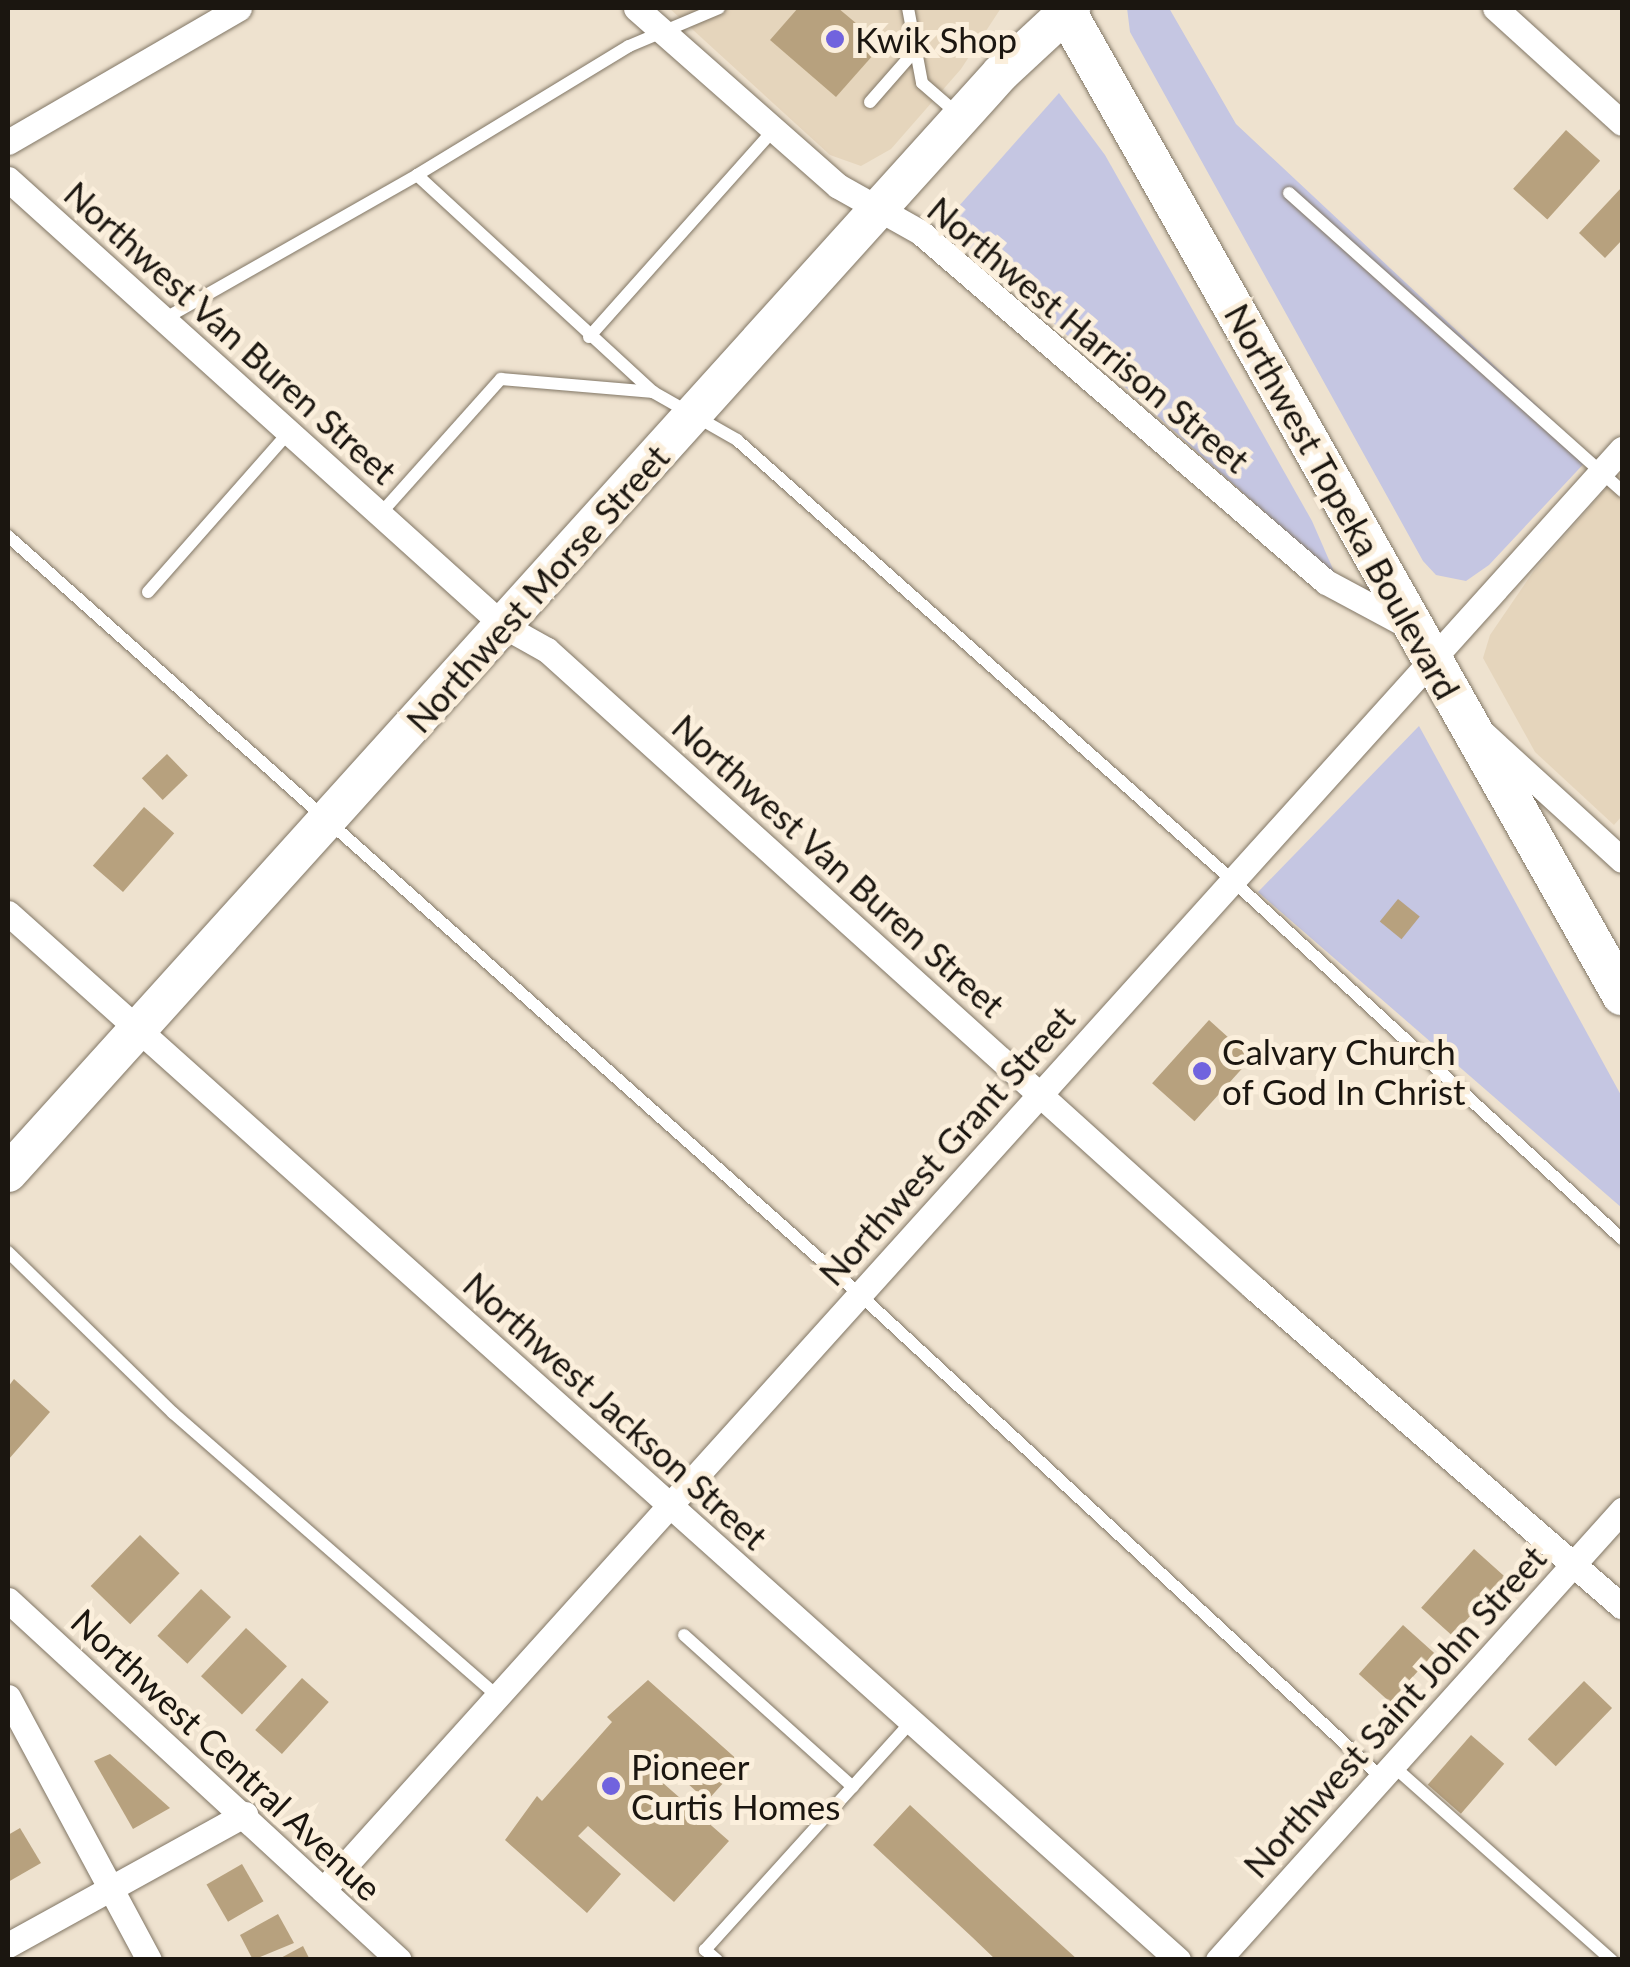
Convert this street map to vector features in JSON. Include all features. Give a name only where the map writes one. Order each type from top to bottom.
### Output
[{"type":"main road","name":"Northwest Morse Street","points":[[8,1173],[692,414],[1067,9]]},
{"type":"main road","name":"Northwest Topeka Boulevard","points":[[1067,9],[1622,995]]},
{"type":"street","points":[[8,142],[240,8]]},
{"type":"street","name":"Northwest Harrison Street","points":[[636,8],[838,186],[920,232],[1326,582],[1422,643]]},
{"type":"street","points":[[1495,8],[1622,123]]},
{"type":"street","name":"Northwest Van Buren Street","points":[[8,179],[292,429],[504,626],[547,650],[1040,1093],[1622,1607]]},
{"type":"street","name":"Northwest Grant Street","points":[[324,1890],[1232,880],[1422,643],[1622,449]]},
{"type":"street","points":[[1463,714],[1622,860]]},
{"type":"street","name":"Northwest Jackson Street","points":[[8,912],[1178,1960]]},
{"type":"street","name":"Northwest Saint John Street","points":[[1218,1960],[1622,1510]]},
{"type":"street","name":"Northwest Central Avenue","points":[[8,1600],[245,1814],[398,1960]]},
{"type":"street","points":[[8,1697],[149,1960]]},
{"type":"street","points":[[8,1945],[245,1814]]},
{"type":"lane","points":[[164,319],[661,30],[719,8]]},
{"type":"lane","points":[[908,8],[912,54],[922,83],[962,118]]},
{"type":"lane","points":[[870,102],[912,54]]},
{"type":"lane","points":[[589,337],[775,128]]},
{"type":"lane","points":[[417,175],[589,337],[654,392],[737,440],[1232,880],[1622,1239]]},
{"type":"lane","points":[[1289,193],[1622,492]]},
{"type":"lane","points":[[381,513],[501,379],[654,392]]},
{"type":"lane","points":[[148,592],[292,429]]},
{"type":"lane","points":[[8,536],[859,1294],[1386,1771],[1612,1960]]},
{"type":"lane","points":[[8,1252],[173,1412],[499,1697]]},
{"type":"lane","points":[[684,1635],[852,1787]]},
{"type":"lane","points":[[717,1960],[706,1950],[913,1720]]},
{"type":"shaded area","points":[[669,8],[1001,8],[961,69],[891,149],[861,166],[830,155]]},
{"type":"shaded area","points":[[1127,8],[1169,8],[1236,124],[1591,456],[1489,565],[1466,581],[1436,575],[1423,561],[1130,32]]},
{"type":"shaded area","points":[[1059,93],[1105,155],[1312,521],[1336,576],[943,224]]},
{"type":"shaded area","points":[[1622,470],[1622,816],[1614,825],[1535,752],[1483,658],[1490,635],[1533,572]]},
{"type":"shaded area","points":[[1419,726],[1622,1097],[1622,1208],[1258,892]]},
{"type":"building","points":[[798,8],[838,8],[882,45],[836,97],[770,40]]},
{"type":"building","points":[[1566,130],[1600,161],[1547,219],[1513,189]]},
{"type":"building","points":[[1622,187],[1622,240],[1605,258],[1579,233]]},
{"type":"building","points":[[167,754],[188,776],[163,800],[142,778]]},
{"type":"building","points":[[144,807],[174,833],[123,892],[93,866]]},
{"type":"building","points":[[1398,899],[1420,917],[1402,939],[1380,922]]},
{"type":"building","name":"Calvary Church of God In Christ","points":[[1209,1020],[1251,1058],[1194,1121],[1152,1083]]},
{"type":"building","points":[[14,1379],[50,1412],[8,1460],[8,1387]]},
{"type":"building","points":[[140,1535],[180,1573],[130,1624],[91,1586]]},
{"type":"building","points":[[1474,1549],[1505,1577],[1452,1636],[1421,1608]]},
{"type":"building","points":[[201,1589],[231,1617],[187,1664],[157,1636]]},
{"type":"building","points":[[1403,1625],[1434,1653],[1390,1702],[1359,1674]]},
{"type":"building","points":[[246,1628],[287,1666],[242,1714],[201,1676]]},
{"type":"building","points":[[302,1678],[329,1702],[282,1754],[255,1730]]},
{"type":"building","name":"Pioneer Curtis Homes","points":[[648,1680],[741,1763],[707,1801],[666,1764],[655,1776],[729,1841],[674,1902],[588,1826],[578,1836],[621,1874],[587,1913],[505,1840],[537,1796],[542,1801],[612,1722],[607,1717]]},
{"type":"building","points":[[1584,1681],[1612,1708],[1556,1766],[1528,1739]]},
{"type":"building","points":[[1471,1735],[1504,1764],[1461,1814],[1428,1785]]},
{"type":"building","points":[[110,1754],[170,1808],[133,1829],[94,1761]]},
{"type":"building","points":[[910,1805],[1078,1960],[996,1960],[873,1845]]},
{"type":"building","points":[[20,1828],[41,1863],[8,1882],[8,1835]]},
{"type":"building","points":[[242,1864],[264,1901],[228,1922],[206,1884]]},
{"type":"building","points":[[278,1914],[294,1943],[253,1960],[240,1935]]},
{"type":"building","points":[[303,1946],[310,1960],[277,1960]]},
{"type":"place","name":"Kwik Shop","points":[[835,39]]},
{"type":"place","name":"Calvary Church of God In Christ","points":[[1202,1071]]},
{"type":"place","name":"Pioneer Curtis Homes","points":[[611,1786]]}]
